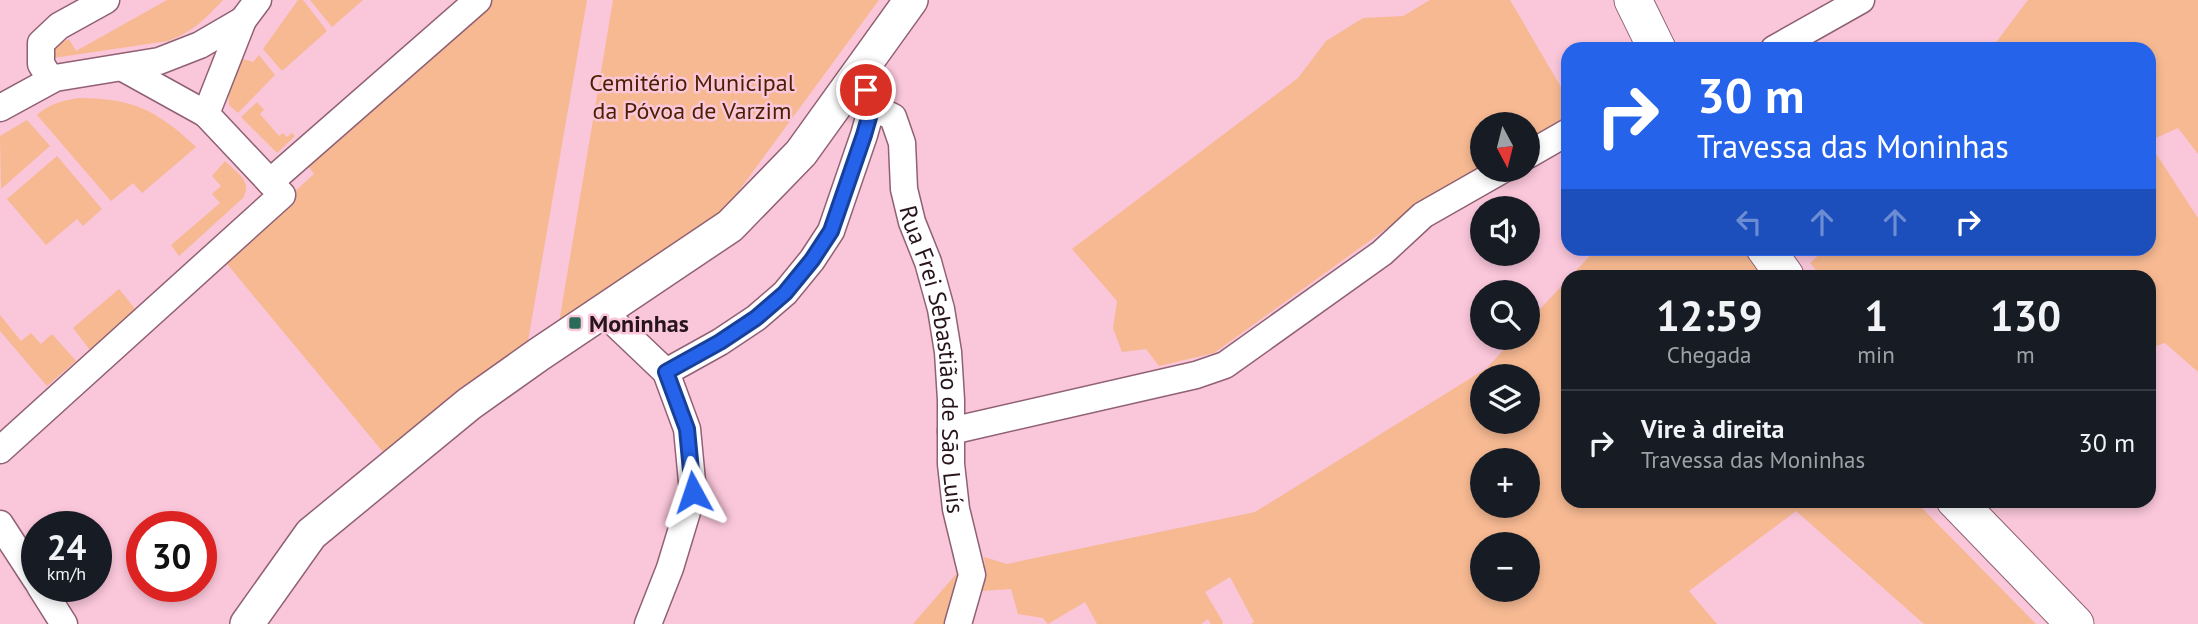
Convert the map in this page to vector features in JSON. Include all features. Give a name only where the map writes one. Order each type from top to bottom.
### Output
[{"type":"main road","points":[[1633,0],[1654,42]]},
{"type":"main road","points":[[1963,508],[2075,624]]},
{"type":"street","points":[[51,80],[41,64],[41,43],[59,26],[106,0]]},
{"type":"street","points":[[270,182],[478,0]]},
{"type":"street","points":[[247,624],[311,534],[469,404],[730,226],[800,153],[911,0]]},
{"type":"street","points":[[1786,42],[1857,1]]},
{"type":"street","points":[[0,108],[51,80],[159,61],[200,45],[251,10]]},
{"type":"street","points":[[206,114],[251,10]]},
{"type":"street","points":[[0,450],[282,195],[206,114],[123,68]]},
{"type":"street","points":[[666,372],[756,318],[785,293],[831,231],[872,107],[866,90],[856,76]]},
{"type":"street","name":"Rua Frei Sebastião de São Luís","points":[[872,107],[893,117],[902,143],[904,189],[941,309],[948,352],[956,509],[972,575],[958,624]]},
{"type":"street","points":[[1540,148],[1561,136]]},
{"type":"street","points":[[951,431],[1196,375],[1224,365],[1382,253],[1423,215],[1481,182]]},
{"type":"street","points":[[603,312],[666,372],[687,429],[693,492],[670,568],[648,624]]},
{"type":"street","points":[[0,523],[21,556]]},
{"type":"street","points":[[50,602],[64,624]]},
{"type":"green space","points":[[167,0],[223,0],[198,24],[168,41],[53,58],[52,48],[69,39],[76,51]]},
{"type":"green space","points":[[298,0],[303,0],[327,31],[282,71],[263,49]]},
{"type":"green space","points":[[310,0],[363,0],[332,27]]},
{"type":"green space","points":[[491,0],[587,0],[528,341],[383,452],[222,258],[314,174],[304,160]]},
{"type":"green space","name":"Cemitério Municipal da Póvoa de Varzim","points":[[613,0],[879,0],[710,230],[558,329]]},
{"type":"green space","points":[[1430,0],[1510,0],[1561,87],[1561,119],[1540,132],[1540,112],[1470,112],[1470,175],[1400,219],[1214,353],[1159,366],[1146,349],[1122,352],[1113,328],[1117,301],[1072,249],[1298,78],[1326,41],[1363,18],[1403,16]]},
{"type":"green space","points":[[2028,0],[2198,0],[2198,154],[2178,128],[2156,138],[2156,42],[1996,42]]},
{"type":"green space","points":[[259,55],[275,75],[238,113],[229,105],[228,93],[237,57],[253,62]]},
{"type":"green space","points":[[79,98],[115,101],[144,109],[169,124],[196,147],[142,193],[133,183],[111,201],[37,115],[52,105]]},
{"type":"green space","points":[[257,102],[264,110],[260,114],[279,136],[283,133],[287,137],[292,133],[295,136],[277,153],[241,117]]},
{"type":"green space","points":[[27,120],[50,146],[1,189],[0,136]]},
{"type":"green space","points":[[2156,154],[2198,218],[2198,372],[2165,343],[2156,346],[2156,270],[1816,270],[1810,263],[1817,256],[2156,256]]},
{"type":"green space","points":[[57,156],[102,209],[83,226],[77,219],[46,245],[7,199]]},
{"type":"green space","points":[[225,161],[239,173],[245,182],[246,192],[243,198],[179,256],[171,245],[220,203],[212,194],[221,186],[212,176]]},
{"type":"green space","points":[[1590,256],[1751,256],[1759,270],[1577,270]]},
{"type":"green space","points":[[1561,287],[1561,508],[1922,508],[2036,624],[1924,624],[1796,511],[1689,591],[1717,624],[1251,624],[1254,622],[1230,577],[1205,592],[1222,624],[1211,624],[1208,619],[1201,624],[1097,624],[1085,602],[1048,624],[1043,618],[1018,614],[1011,589],[981,591],[986,578],[984,557],[1007,564],[1255,512],[1470,379],[1470,434],[1540,434],[1540,364],[1491,364],[1503,350],[1540,350],[1540,309]]},
{"type":"green space","points":[[119,289],[136,310],[90,350],[73,328]]},
{"type":"green space","points":[[0,315],[21,341],[31,333],[41,344],[52,334],[76,361],[47,386],[0,331]]},
{"type":"green space","points":[[963,566],[951,624],[913,624]]},
{"type":"place","name":"Moninhas","points":[[575,323]]},
{"type":"route","points":[[693,492],[687,429],[666,372],[756,318],[785,293],[812,260],[831,231],[864,135],[872,107],[866,90]]}]
